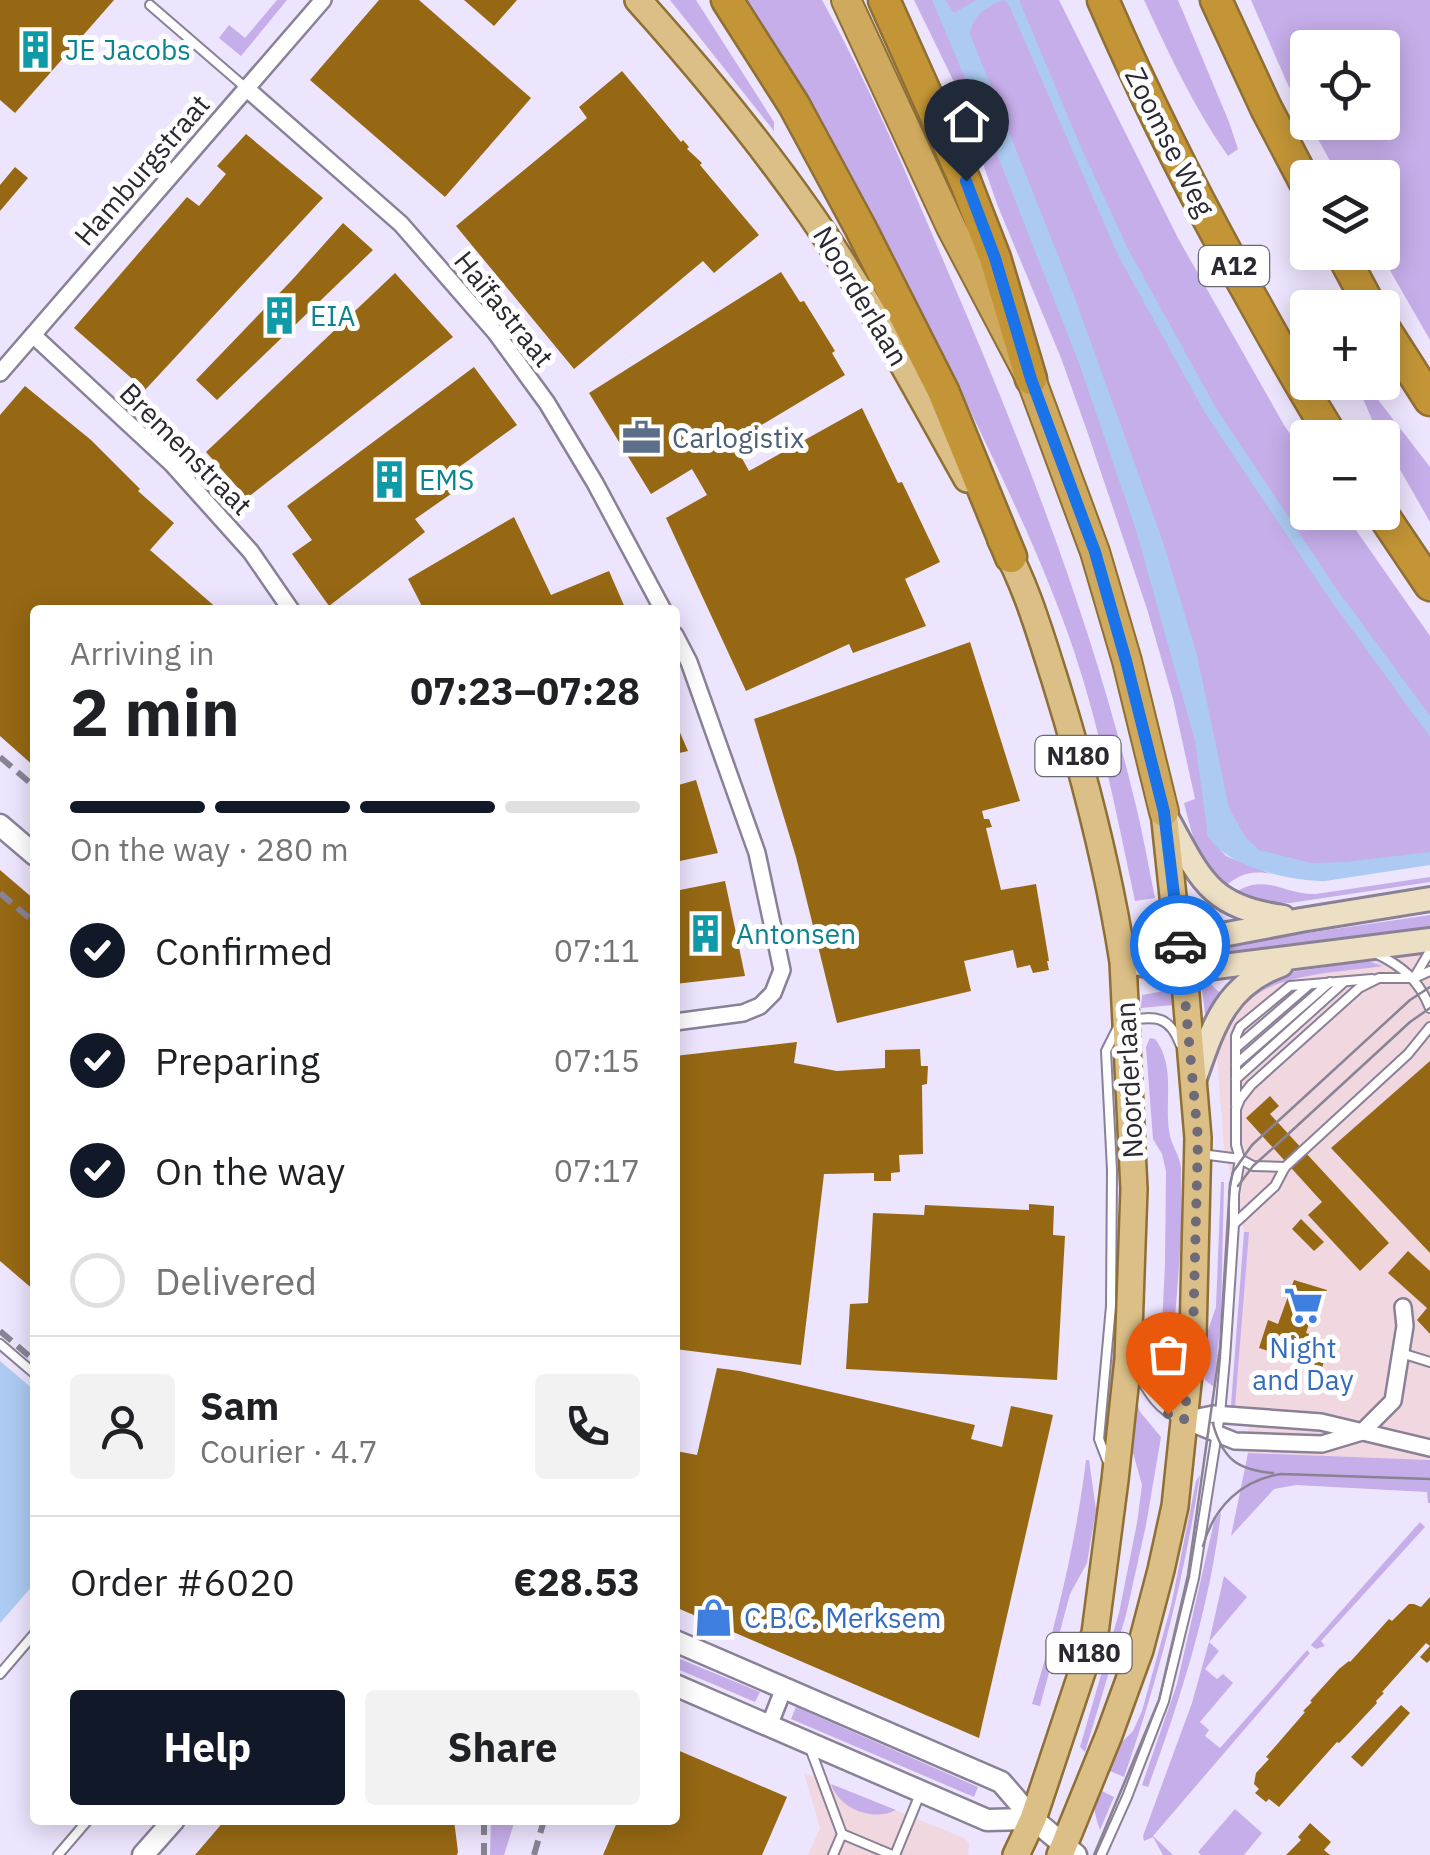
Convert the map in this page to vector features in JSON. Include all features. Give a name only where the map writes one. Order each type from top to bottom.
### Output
[{"type":"highway","points":[[727,0],[794,105],[861,229],[943,390],[1011,557]]},
{"type":"highway","name":"N180","points":[[846,0],[951,227],[1031,379],[1095,552],[1164,812]]},
{"type":"highway","points":[[884,0],[966,181],[995,258],[1031,379]]},
{"type":"highway","name":"Zoomse Weg","points":[[1103,0],[1143,92],[1221,244],[1321,420]]},
{"type":"highway","points":[[1216,0],[1293,160]]},
{"type":"highway","points":[[1400,354],[1430,400]]},
{"type":"highway","points":[[1393,530],[1430,584]]},
{"type":"main road","name":"Noorderlaan","points":[[638,0],[711,81],[813,217],[864,296],[1011,557],[1081,764],[1117,925],[1123,962],[1134,1189],[1128,1359],[1116,1480],[1095,1632],[1033,1818],[1016,1855]]},
{"type":"main road","points":[[1164,812],[1197,872],[1214,892],[1249,911],[1302,920]]},
{"type":"main road","name":"N180","points":[[1066,1852],[1140,1650],[1161,1570],[1175,1506],[1193,1336],[1197,1154],[1194,1081],[1164,812]]},
{"type":"main road","points":[[1123,962],[1180,943],[1430,900]]},
{"type":"main road","points":[[1123,962],[1184,971],[1430,940]]},
{"type":"main road","points":[[1194,1081],[1212,1030],[1232,997],[1265,971],[1304,957]]},
{"type":"street","name":"Hamburgstraat","points":[[0,373],[323,0]]},
{"type":"street","name":"Haïfastraat","points":[[246,88],[400,224],[496,333],[547,403],[660,605]]},
{"type":"street","name":"Bremenstraat","points":[[33,335],[172,464],[251,552],[288,605]]},
{"type":"street","points":[[680,646],[757,853],[782,970],[773,993],[760,1006],[743,1013],[680,1021]]},
{"type":"street","points":[[0,825],[30,851]]},
{"type":"street","points":[[1184,1420],[1234,1441],[1322,1444],[1362,1432],[1393,1401],[1405,1326],[1404,1306]]},
{"type":"street","points":[[1184,1420],[1220,1414],[1321,1422],[1430,1448]]},
{"type":"street","points":[[680,1643],[1001,1782],[1066,1852]]},
{"type":"street","points":[[680,1687],[986,1820],[1033,1818]]},
{"type":"street","points":[[770,1726],[784,1688]]},
{"type":"street","points":[[143,1855],[170,1825]]},
{"type":"lane","points":[[150,6],[246,88]]},
{"type":"lane","points":[[1366,949],[1414,978],[1430,1008]]},
{"type":"lane","points":[[1414,978],[1430,951]]},
{"type":"lane","points":[[1101,1855],[1164,1701],[1194,1578],[1220,1414],[1234,1194],[1240,1159],[1236,1146],[1236,1036],[1240,1027],[1290,986],[1414,978],[1430,971]]},
{"type":"lane","points":[[1236,1109],[1251,1084],[1359,988],[1379,978]]},
{"type":"lane","points":[[1236,1080],[1346,980]]},
{"type":"lane","points":[[1236,1064],[1330,982]]},
{"type":"lane","points":[[1116,1480],[1099,1439],[1111,1306],[1112,1170],[1106,1051],[1126,1020],[1167,1022],[1175,1030],[1194,1081]]},
{"type":"lane","points":[[1234,1224],[1275,1186],[1285,1168],[1408,1054],[1430,1027]]},
{"type":"lane","points":[[1197,1154],[1240,1159],[1253,1166],[1285,1168]]},
{"type":"lane","points":[[0,1344],[30,1370]]},
{"type":"lane","points":[[1400,1353],[1430,1362]]},
{"type":"lane","points":[[1128,1359],[1157,1405],[1184,1420]]},
{"type":"lane","points":[[0,1674],[30,1638]]},
{"type":"lane","points":[[808,1744],[842,1834],[833,1855]]},
{"type":"lane","points":[[842,1834],[894,1855],[920,1793]]},
{"type":"lane","points":[[58,1855],[84,1825]]},
{"type":"shaded area","points":[[277,0],[287,0],[241,56],[219,38],[229,25],[245,38]]},
{"type":"shaded area","points":[[670,0],[696,0],[774,122],[774,131]]},
{"type":"shaded area","points":[[747,0],[822,0],[888,132],[1051,527],[1115,726],[1155,898],[1135,901],[1084,682],[1053,594],[1017,510],[896,265]]},
{"type":"shaded area","points":[[914,0],[1059,0],[1179,240],[1290,434],[1290,530],[1356,530],[1430,636],[1430,858],[1323,872],[1265,863],[1205,801],[1208,836],[1226,856],[1271,874],[1246,874],[1224,888],[1208,869],[1184,803],[1195,799],[1173,699],[1147,609],[1061,358],[997,204],[956,86]]},
{"type":"shaded area","points":[[1144,0],[1178,0],[1238,149],[1228,156],[1193,100]]},
{"type":"shaded area","points":[[1251,0],[1430,0],[1430,340],[1390,270],[1400,270],[1400,160],[1330,160],[1318,140],[1400,140],[1400,30],[1290,30],[1290,89]]},
{"type":"shaded area","points":[[1363,400],[1378,400],[1394,420],[1372,420]]},
{"type":"shaded area","points":[[1400,428],[1430,467],[1430,522],[1400,470]]},
{"type":"shaded area","points":[[1430,877],[1430,882],[1290,903],[1259,902],[1234,893],[1265,884],[1316,894]]},
{"type":"shaded area","points":[[1430,915],[1430,927],[1222,957],[1220,946]]},
{"type":"shaded area","points":[[1430,953],[1430,1460],[1248,1453],[1249,1406],[1231,1406],[1244,1232],[1224,1147],[1217,1055],[1221,1030],[1244,997],[1285,973]]},
{"type":"shaded area","points":[[1368,961],[1383,966],[1293,979],[1249,1001],[1244,997],[1285,973]]},
{"type":"shaded area","points":[[1208,976],[1222,995],[1210,1017],[1205,1014],[1201,980]]},
{"type":"shaded area","points":[[1170,990],[1173,1005],[1141,1008],[1142,995]]},
{"type":"shaded area","points":[[1150,1038],[1155,1039],[1166,1061],[1168,1124],[1181,1168],[1181,1240],[1168,1382],[1160,1367],[1166,1171],[1153,1139],[1146,1047]]},
{"type":"shaded area","points":[[1121,1109],[1122,1270],[1110,1430],[1105,1429],[1118,1281],[1116,1110]]},
{"type":"shaded area","points":[[1221,1182],[1221,1316],[1214,1387],[1205,1380],[1202,1370],[1206,1336],[1216,1307]]},
{"type":"shaded area","points":[[1244,1232],[1249,1232],[1235,1406],[1231,1406]]},
{"type":"shaded area","points":[[1134,1406],[1138,1406],[1161,1437],[1126,1615],[1085,1752],[1080,1747],[1119,1613],[1137,1523],[1142,1485],[1130,1442]]},
{"type":"shaded area","points":[[1248,1453],[1430,1460],[1430,1503],[1427,1492],[1296,1485],[1274,1489],[1231,1536]]},
{"type":"shaded area","points":[[1086,1460],[1096,1510],[1087,1563],[1070,1594],[1040,1706],[1032,1704],[1064,1583]]},
{"type":"shaded area","points":[[1200,1475],[1169,1628],[1124,1777],[1103,1768],[1133,1731],[1142,1711],[1171,1606]]},
{"type":"shaded area","points":[[1221,1512],[1210,1582],[1193,1651],[1148,1787],[1142,1785],[1177,1684],[1214,1522]]},
{"type":"shaded area","points":[[1420,1522],[1425,1527],[1321,1641],[1325,1646],[1316,1649],[1311,1645]]},
{"type":"shaded area","points":[[1224,1576],[1247,1597],[1209,1642]]},
{"type":"shaded area","points":[[1209,1642],[1219,1651],[1205,1669],[1217,1679],[1223,1674],[1233,1683],[1200,1722],[1209,1730],[1205,1736],[1220,1748],[1307,1650],[1310,1653],[1153,1836],[1173,1855],[1163,1855],[1153,1837],[1144,1841],[1143,1836],[1192,1703]]},
{"type":"shaded area","points":[[680,1659],[760,1692],[755,1702],[680,1670]]},
{"type":"shaded area","points":[[796,1707],[978,1787],[974,1797],[791,1719]]},
{"type":"shaded area","points":[[804,1773],[964,1838],[969,1843],[968,1855],[808,1855],[820,1828]]},
{"type":"shaded area","points":[[831,1784],[896,1810],[877,1815],[858,1811],[841,1800]]},
{"type":"shaded area","points":[[1096,1788],[1114,1797],[1100,1830],[1094,1799]]},
{"type":"shaded area","points":[[1235,1809],[1262,1833],[1244,1855],[1201,1855],[1198,1852]]},
{"type":"shaded area","points":[[491,1825],[513,1825],[504,1855],[490,1855]]},
{"type":"water","points":[[932,0],[945,0],[954,13],[976,0],[1003,0],[981,12],[970,34],[1073,293],[1163,542],[1197,655],[1229,808],[1246,838],[1259,850],[1311,863],[1430,852],[1430,865],[1325,881],[1295,878],[1244,864],[1217,847],[1208,836],[1195,741],[1136,530],[1079,363]]},
{"type":"water","points":[[1004,0],[1019,0],[1128,249],[1216,408],[1290,519],[1290,530],[1297,530],[1430,716],[1430,737],[1324,591],[1205,413],[1118,255]]},
{"type":"water","points":[[0,1361],[30,1387],[30,1589],[0,1623]]},
{"type":"building","name":"JE Jacobs","points":[[0,0],[114,0],[15,113],[0,100]]},
{"type":"building","points":[[379,0],[419,0],[531,98],[445,197],[310,80]]},
{"type":"building","points":[[464,0],[517,0],[494,26]]},
{"type":"building","points":[[622,71],[759,235],[714,273],[703,261],[574,369],[456,226],[587,118],[579,107]]},
{"type":"building","points":[[246,134],[323,198],[145,390],[74,328],[187,197],[199,206],[226,174],[217,166]]},
{"type":"building","points":[[15,167],[28,178],[0,211],[0,185]]},
{"type":"building","name":"EIA","points":[[343,223],[373,250],[217,400],[196,380]]},
{"type":"building","points":[[781,272],[800,302],[804,301],[845,375],[733,442],[749,471],[862,408],[940,562],[905,579],[926,626],[853,653],[849,644],[746,691],[666,518],[707,495],[692,469],[651,494],[589,393]]},
{"type":"building","points":[[395,273],[453,337],[247,498],[206,452]]},
{"type":"building","name":"EMS","points":[[474,367],[517,425],[451,473],[461,487],[415,519],[425,532],[330,605],[292,554],[312,540],[287,506]]},
{"type":"building","points":[[25,386],[91,440],[174,523],[150,550],[213,605],[30,605],[30,763],[0,736],[0,415]]},
{"type":"building","points":[[514,517],[551,595],[609,571],[624,605],[421,605],[408,579]]},
{"type":"building","points":[[970,642],[1020,801],[982,811],[992,827],[986,828],[1001,890],[1036,884],[1049,970],[1033,973],[1030,965],[1017,968],[1013,950],[964,961],[971,991],[837,1023],[796,857],[754,719]]},
{"type":"building","points":[[680,733],[688,751],[680,753]]},
{"type":"building","points":[[696,780],[718,853],[680,861],[680,785]]},
{"type":"building","points":[[0,870],[30,896],[30,1287],[0,1261]]},
{"type":"building","name":"Antonsen","points":[[725,881],[745,976],[680,983],[680,890]]},
{"type":"building","points":[[797,1042],[794,1063],[837,1071],[885,1068],[885,1050],[920,1049],[921,1066],[928,1066],[927,1084],[922,1085],[923,1154],[899,1155],[900,1172],[891,1173],[891,1181],[874,1181],[874,1173],[824,1174],[801,1365],[680,1350],[680,1055]]},
{"type":"building","points":[[1430,1061],[1430,1253],[1331,1148]]},
{"type":"building","points":[[1270,1096],[1279,1106],[1270,1114],[1389,1243],[1360,1271],[1308,1215],[1322,1202],[1246,1118]]},
{"type":"building","points":[[1029,1204],[1054,1206],[1053,1235],[1065,1236],[1057,1380],[846,1369],[850,1304],[868,1303],[873,1213],[924,1215],[925,1205],[1029,1210]]},
{"type":"building","points":[[1301,1219],[1324,1242],[1314,1251],[1292,1229]]},
{"type":"building","points":[[1408,1251],[1430,1271],[1430,1334],[1417,1320],[1427,1308],[1388,1273]]},
{"type":"building","points":[[1294,1280],[1327,1290],[1318,1316],[1312,1314],[1306,1333],[1330,1341],[1322,1368],[1259,1348],[1268,1320],[1278,1324]]},
{"type":"building","points":[[717,1368],[975,1425],[971,1439],[1002,1447],[1011,1406],[1053,1415],[979,1738],[680,1609],[680,1452],[697,1455]]},
{"type":"building","points":[[1430,1597],[1430,1646],[1426,1643],[1382,1692],[1377,1703],[1279,1807],[1255,1793],[1259,1789],[1254,1784],[1256,1773],[1310,1701],[1389,1619],[1392,1621],[1409,1604],[1421,1607]]},
{"type":"building","points":[[1430,1646],[1430,1660],[1427,1663],[1420,1657]]},
{"type":"building","points":[[1401,1705],[1410,1713],[1362,1767],[1351,1757]]},
{"type":"building","points":[[680,1751],[787,1797],[762,1855],[603,1855],[616,1825],[680,1825]]},
{"type":"building","points":[[1310,1823],[1331,1842],[1324,1850],[1330,1855],[1286,1855],[1301,1840],[1298,1837]]},
{"type":"building","points":[[221,1825],[455,1825],[458,1852],[457,1855],[195,1855]]},
{"type":"tram line","points":[[1094,1855],[1159,1700],[1188,1575],[1220,1348],[1233,1172],[1252,1145],[1410,1000],[1430,987]]},
{"type":"tram line","points":[[1238,1186],[1253,1166],[1430,1008]]},
{"type":"tram line","points":[[1213,1424],[1233,1460],[1250,1469],[1273,1473]]},
{"type":"tram line","points":[[1203,1546],[1214,1519],[1231,1498],[1267,1477],[1281,1474],[1430,1479]]},
{"type":"railway","points":[[0,757],[30,783]]},
{"type":"railway","points":[[0,893],[30,919]]},
{"type":"railway","points":[[0,1331],[30,1357]]},
{"type":"railway","points":[[484,1825],[484,1855]]},
{"type":"railway","points":[[534,1855],[543,1825]]},
{"type":"way so far","points":[[1168,1414],[1184,1420],[1193,1336],[1198,1138],[1180,945]]},
{"type":"place","name":"JE Jacobs","points":[[35,50]]},
{"type":"place","name":"EIA","points":[[280,316]]},
{"type":"place","name":"Carlogistix","points":[[642,438]]},
{"type":"place","name":"EMS","points":[[389,480]]},
{"type":"place","name":"Antonsen","points":[[706,934]]},
{"type":"place","name":"Night and Day","points":[[1303,1305]]},
{"type":"place","name":"C.B.C. Merksem","points":[[714,1618]]},
{"type":"route","points":[[966,181],[995,258],[1031,379],[1095,552],[1126,661],[1164,812],[1180,945]]}]
